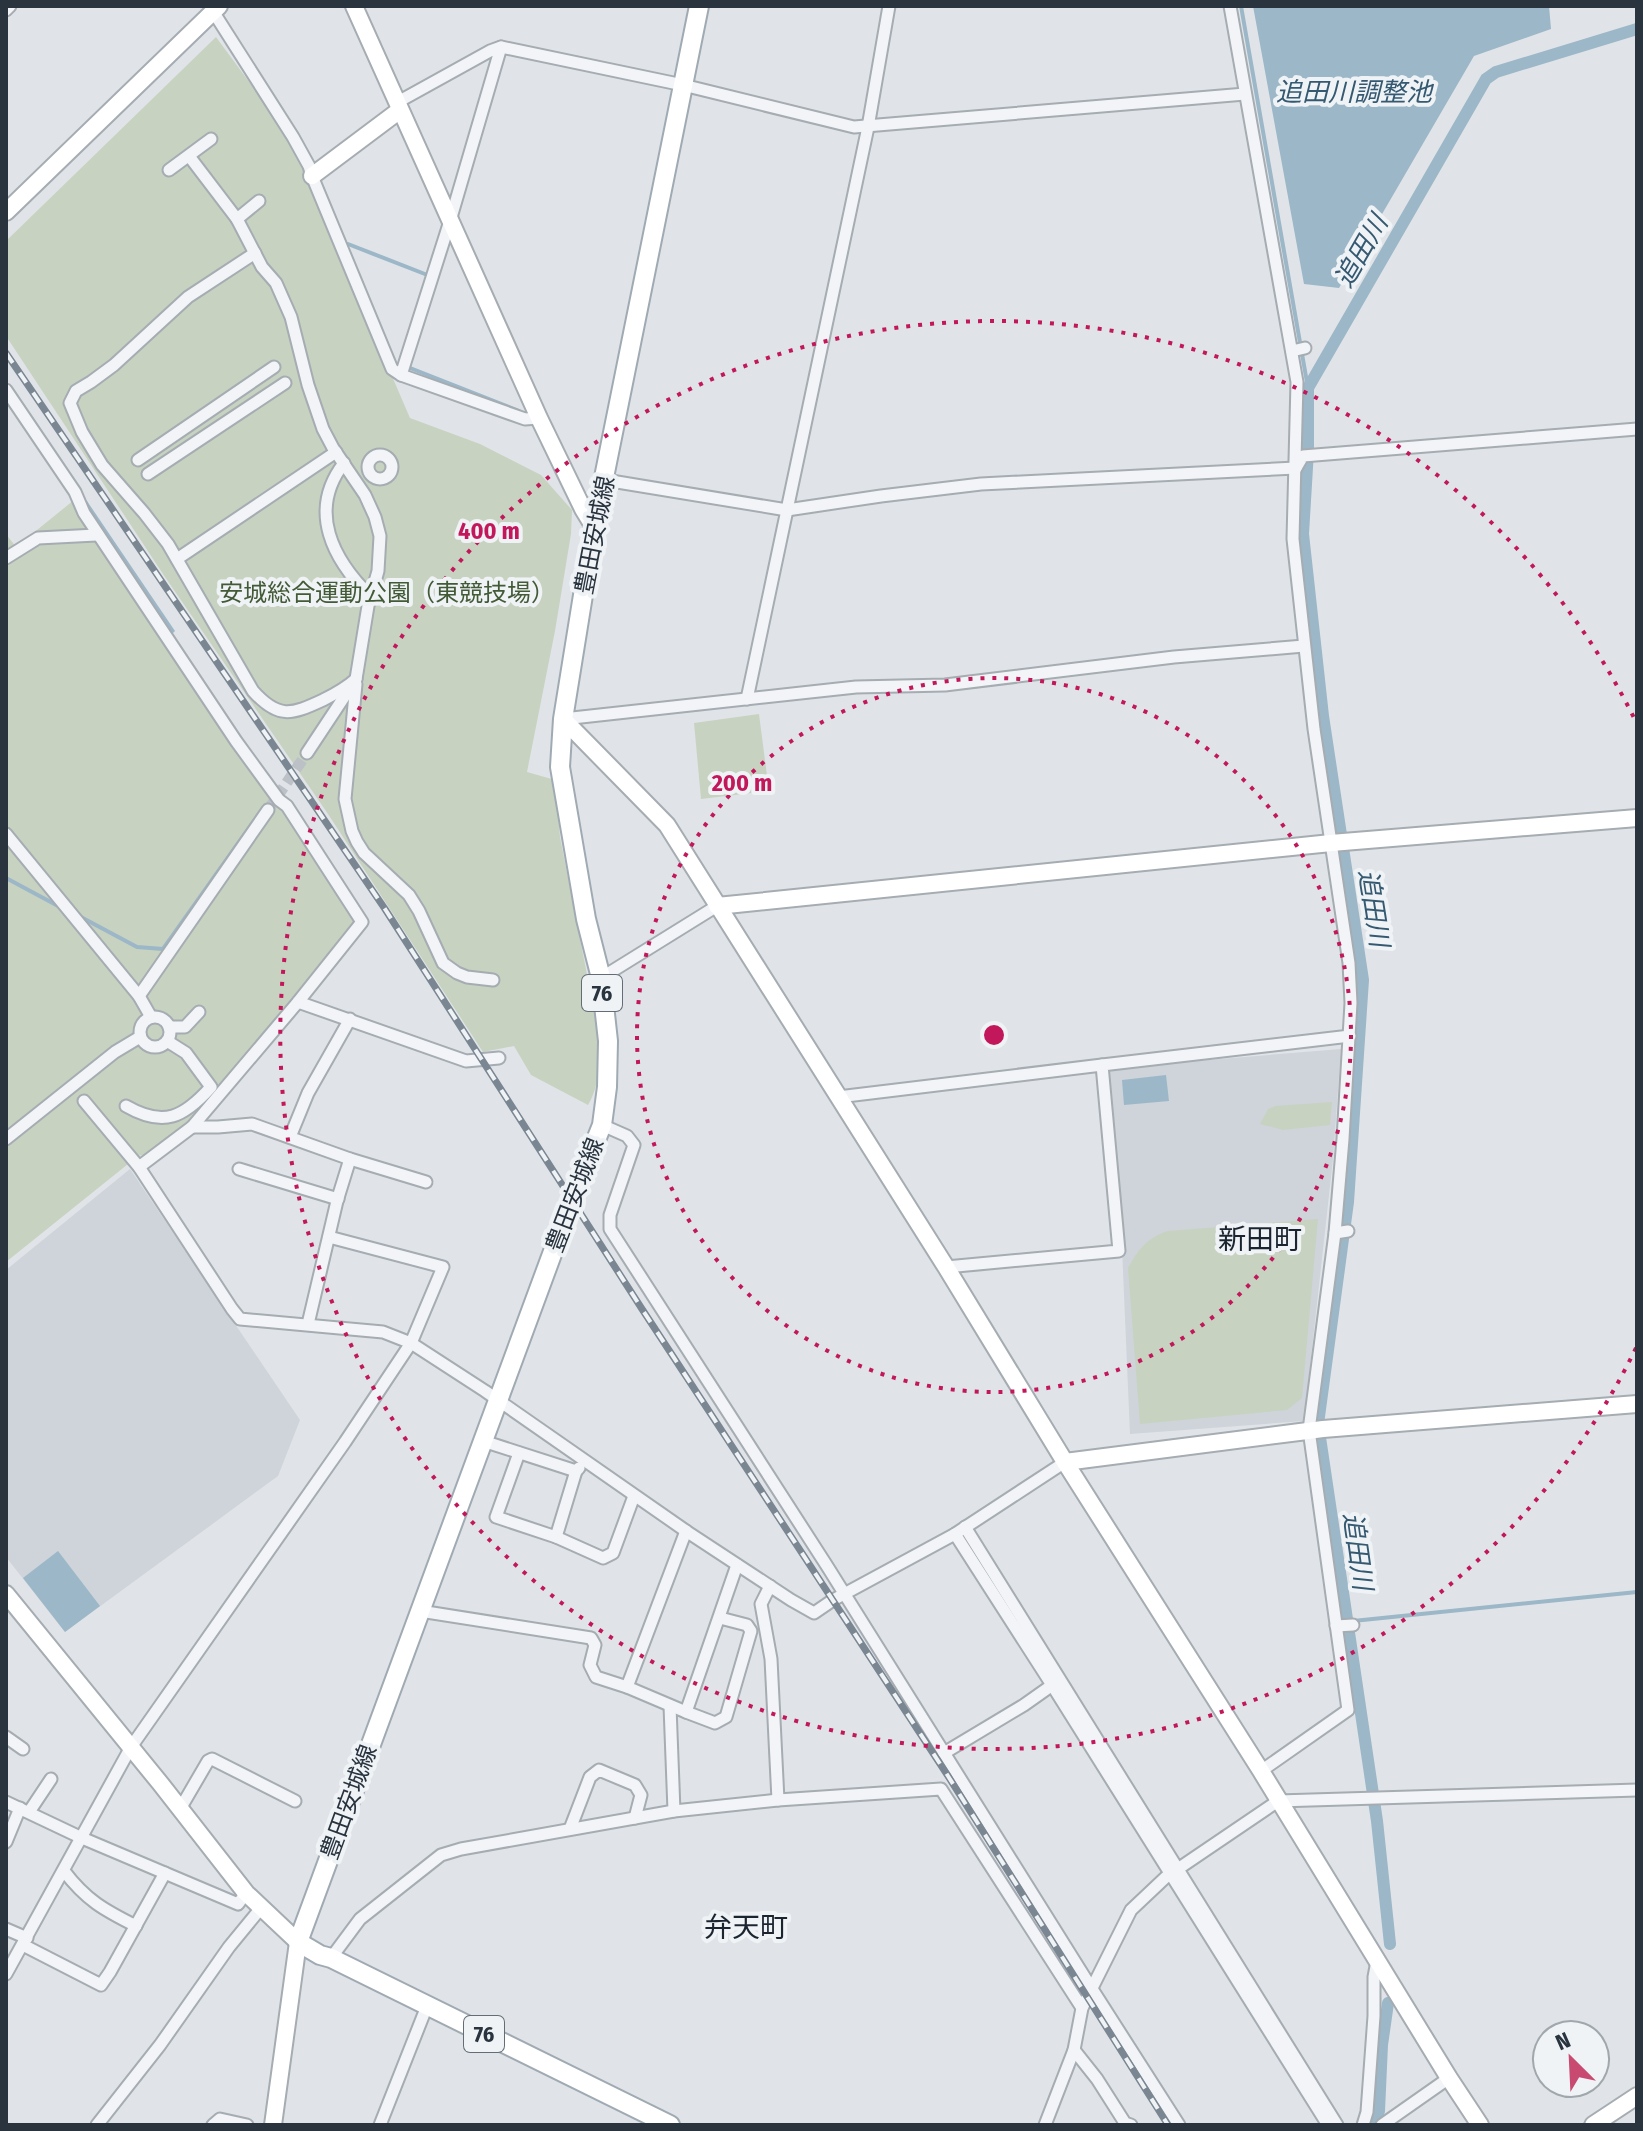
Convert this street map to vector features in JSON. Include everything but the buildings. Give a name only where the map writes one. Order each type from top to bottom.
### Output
[{"type":"main road","name":"豊田安城線","points":[[298,1942],[602,1125],[608,1041],[601,978],[586,919],[560,767],[563,719],[594,527],[699,6]]},
{"type":"main road","name":"76","points":[[298,1942],[670,2125]]},
{"type":"street","points":[[6,212],[214,10],[231,6]]},
{"type":"street","points":[[354,6],[539,418],[594,527]]},
{"type":"street","points":[[747,699],[868,127],[889,6]]},
{"type":"street","points":[[1230,6],[1297,350],[1293,539],[1304,646],[1338,843],[1351,1003],[1341,1232],[1315,1430],[1343,1625],[1348,1710],[1261,1771]]},
{"type":"street","points":[[214,10],[293,137],[392,369],[401,375],[525,419],[539,418]]},
{"type":"street","points":[[309,174],[398,106],[501,47],[683,85],[854,127],[1245,94]]},
{"type":"street","points":[[401,375],[501,47]]},
{"type":"street","points":[[169,170],[211,139]]},
{"type":"street","points":[[189,156],[237,219],[262,267],[276,283],[291,317],[308,387],[323,429],[365,495],[380,536],[378,571],[356,679],[345,799],[352,831],[364,853],[409,895],[447,968],[467,977],[493,980]]},
{"type":"street","points":[[237,219],[259,201]]},
{"type":"street","points":[[255,253],[188,297],[114,365],[76,391],[70,403],[82,432],[102,465],[144,513],[177,559],[253,691],[264,703],[282,713],[293,713],[337,693],[356,679]]},
{"type":"street","points":[[138,460],[274,367]]},
{"type":"street","points":[[148,474],[285,383]]},
{"type":"street","points":[[6,390],[236,741],[279,800],[287,806],[362,922],[192,1127],[139,1167]]},
{"type":"street","points":[[605,480],[787,510],[981,484],[1296,468],[1308,456],[1637,429]]},
{"type":"street","points":[[177,559],[336,452]]},
{"type":"street","points":[[344,463],[336,474],[328,497],[327,530],[336,552],[354,580],[371,597]]},
{"type":"street","points":[[6,558],[38,538],[96,535]]},
{"type":"street","points":[[563,719],[856,687],[945,685],[1174,657],[1304,646]]},
{"type":"street","points":[[307,753],[356,679]]},
{"type":"street","points":[[563,719],[667,825],[1480,2125]]},
{"type":"street","points":[[139,996],[268,810]]},
{"type":"street","points":[[601,978],[717,906],[1338,843],[1637,818]]},
{"type":"street","points":[[7,836],[139,996],[151,1017]]},
{"type":"street","points":[[298,1002],[466,1061],[499,1058]]},
{"type":"street","points":[[169,1027],[185,1027],[199,1012]]},
{"type":"street","points":[[151,1017],[163,1019],[170,1032],[167,1041],[153,1047],[140,1037],[141,1024],[151,1017]]},
{"type":"street","points":[[290,1137],[308,1093],[350,1019]]},
{"type":"street","points":[[838,1097],[1350,1036]]},
{"type":"street","points":[[6,1139],[115,1052],[140,1037]]},
{"type":"street","points":[[126,1106],[154,1117],[173,1117],[193,1106],[211,1087],[186,1053],[167,1041]]},
{"type":"street","points":[[946,1267],[1119,1251],[1102,1065]]},
{"type":"street","points":[[84,1101],[139,1167],[240,1319],[383,1332],[411,1343],[686,1531],[814,1613],[960,1530],[1065,1462],[1315,1430],[1637,1404]]},
{"type":"street","points":[[192,1127],[252,1124],[426,1182]]},
{"type":"street","points":[[602,1125],[627,1136],[634,1145],[610,1215],[610,1229],[1179,2125]]},
{"type":"street","points":[[308,1324],[350,1159]]},
{"type":"street","points":[[239,1169],[338,1199]]},
{"type":"street","points":[[6,1974],[131,1747],[329,1466],[411,1343],[443,1267],[329,1237]]},
{"type":"street","points":[[483,1441],[576,1471]]},
{"type":"street","points":[[519,1453],[496,1517],[556,1537],[603,1558],[613,1553],[634,1496]]},
{"type":"street","points":[[556,1537],[576,1471],[585,1462]]},
{"type":"street","points":[[960,1530],[1328,2125]]},
{"type":"street","points":[[627,1687],[686,1531]]},
{"type":"street","points":[[686,1712],[737,1565]]},
{"type":"street","points":[[770,1586],[761,1604],[771,1659],[778,1800]]},
{"type":"street","points":[[7,1597],[246,1893],[298,1942],[273,2125]]},
{"type":"street","points":[[420,1611],[591,1638],[595,1645],[590,1665],[596,1677],[715,1723],[726,1717],[751,1631],[747,1625],[720,1618]]},
{"type":"street","points":[[944,1753],[1056,1683]]},
{"type":"street","points":[[670,1706],[674,1811]]},
{"type":"street","points":[[6,1737],[23,1749]]},
{"type":"street","points":[[180,1809],[212,1759],[295,1801]]},
{"type":"street","points":[[570,1829],[590,1777],[599,1770],[635,1785],[641,1795],[635,1818]]},
{"type":"street","points":[[6,1842],[24,1810],[51,1779]]},
{"type":"street","points":[[331,1958],[360,1919],[441,1855],[461,1849],[674,1811],[778,1800],[941,1789],[1082,2008]]},
{"type":"street","points":[[1045,2125],[1074,2050],[1082,2008],[1131,1910],[1174,1872],[1278,1801],[1637,1790]]},
{"type":"street","points":[[6,1802],[238,1904],[246,1893]]},
{"type":"street","points":[[64,1871],[86,1898],[136,1926]]},
{"type":"street","points":[[1174,1872],[1337,2125]]},
{"type":"street","points":[[6,1929],[101,1985],[165,1873]]},
{"type":"street","points":[[97,2125],[261,1908]]},
{"type":"street","points":[[1363,2125],[1367,2112],[1377,1961]]},
{"type":"street","points":[[380,2125],[427,2006]]},
{"type":"street","points":[[1074,2050],[1125,2123],[1131,2125]]},
{"type":"street","points":[[1382,2125],[1449,2078]]},
{"type":"street","points":[[1593,2125],[1637,2096]]},
{"type":"street","points":[[213,2125],[220,2119],[247,2125]]},
{"type":"shaded area","points":[[1341,1049],[1333,1159],[1304,1421],[1130,1434],[1122,1248],[1109,1068]]},
{"type":"shaded area","points":[[130,1169],[300,1420],[278,1476],[65,1632],[6,1557],[6,1270]]},
{"type":"green space","name":"安城総合運動公園（東競技場）","points":[[216,37],[289,136],[410,418],[480,444],[541,475],[572,510],[555,631],[527,772],[555,780],[560,837],[595,1015],[599,1062],[596,1084],[588,1105],[531,1075],[514,1046],[483,1052],[328,814],[165,577],[6,336],[6,241]]},
{"type":"green space","points":[[74,500],[359,921],[190,1122],[147,1154],[138,1156],[6,1262],[6,534],[16,547]]},
{"type":"green space","points":[[759,714],[769,791],[701,799],[694,723]]},
{"type":"green space","points":[[1332,1102],[1330,1125],[1283,1130],[1260,1124],[1268,1109],[1275,1106]]},
{"type":"green space","points":[[1318,1219],[1302,1398],[1287,1410],[1140,1424],[1128,1268],[1140,1249],[1154,1237],[1168,1231]]},
{"type":"water","name":"追田川調整池","points":[[1253,6],[1549,6],[1551,29],[1474,56],[1339,288],[1304,284]]},
{"type":"water","points":[[87,501],[175,631],[171,635],[83,504]]},
{"type":"water","points":[[1166,1075],[1169,1101],[1124,1105],[1122,1080]]},
{"type":"water","points":[[58,1551],[100,1606],[65,1632],[23,1578]]},
{"type":"waterway","points":[[1241,6],[1308,388]]},
{"type":"waterway","name":"追田川","points":[[1390,1944],[1377,1821],[1318,1424],[1348,1202],[1363,980],[1323,716],[1303,534],[1308,388],[1486,79],[1496,72],[1637,29]]},
{"type":"waterway","points":[[348,244],[429,278]]},
{"type":"waterway","points":[[405,366],[519,411]]},
{"type":"waterway","points":[[79,916],[137,947],[163,949],[263,808]]},
{"type":"waterway","points":[[6,878],[60,907]]},
{"type":"waterway","points":[[1353,1621],[1637,1592]]},
{"type":"waterway","name":"追田川","points":[[1374,2125],[1379,2111],[1382,2045],[1388,2003]]},
{"type":"tunnel","points":[[268,810],[307,753]]},
{"type":"railway","points":[[6,353],[385,909],[948,1776],[1168,2125]]},
{"type":"district","name":"新田町","points":[[1260,1239]]},
{"type":"district","name":"弁天町","points":[[746,1927]]}]
